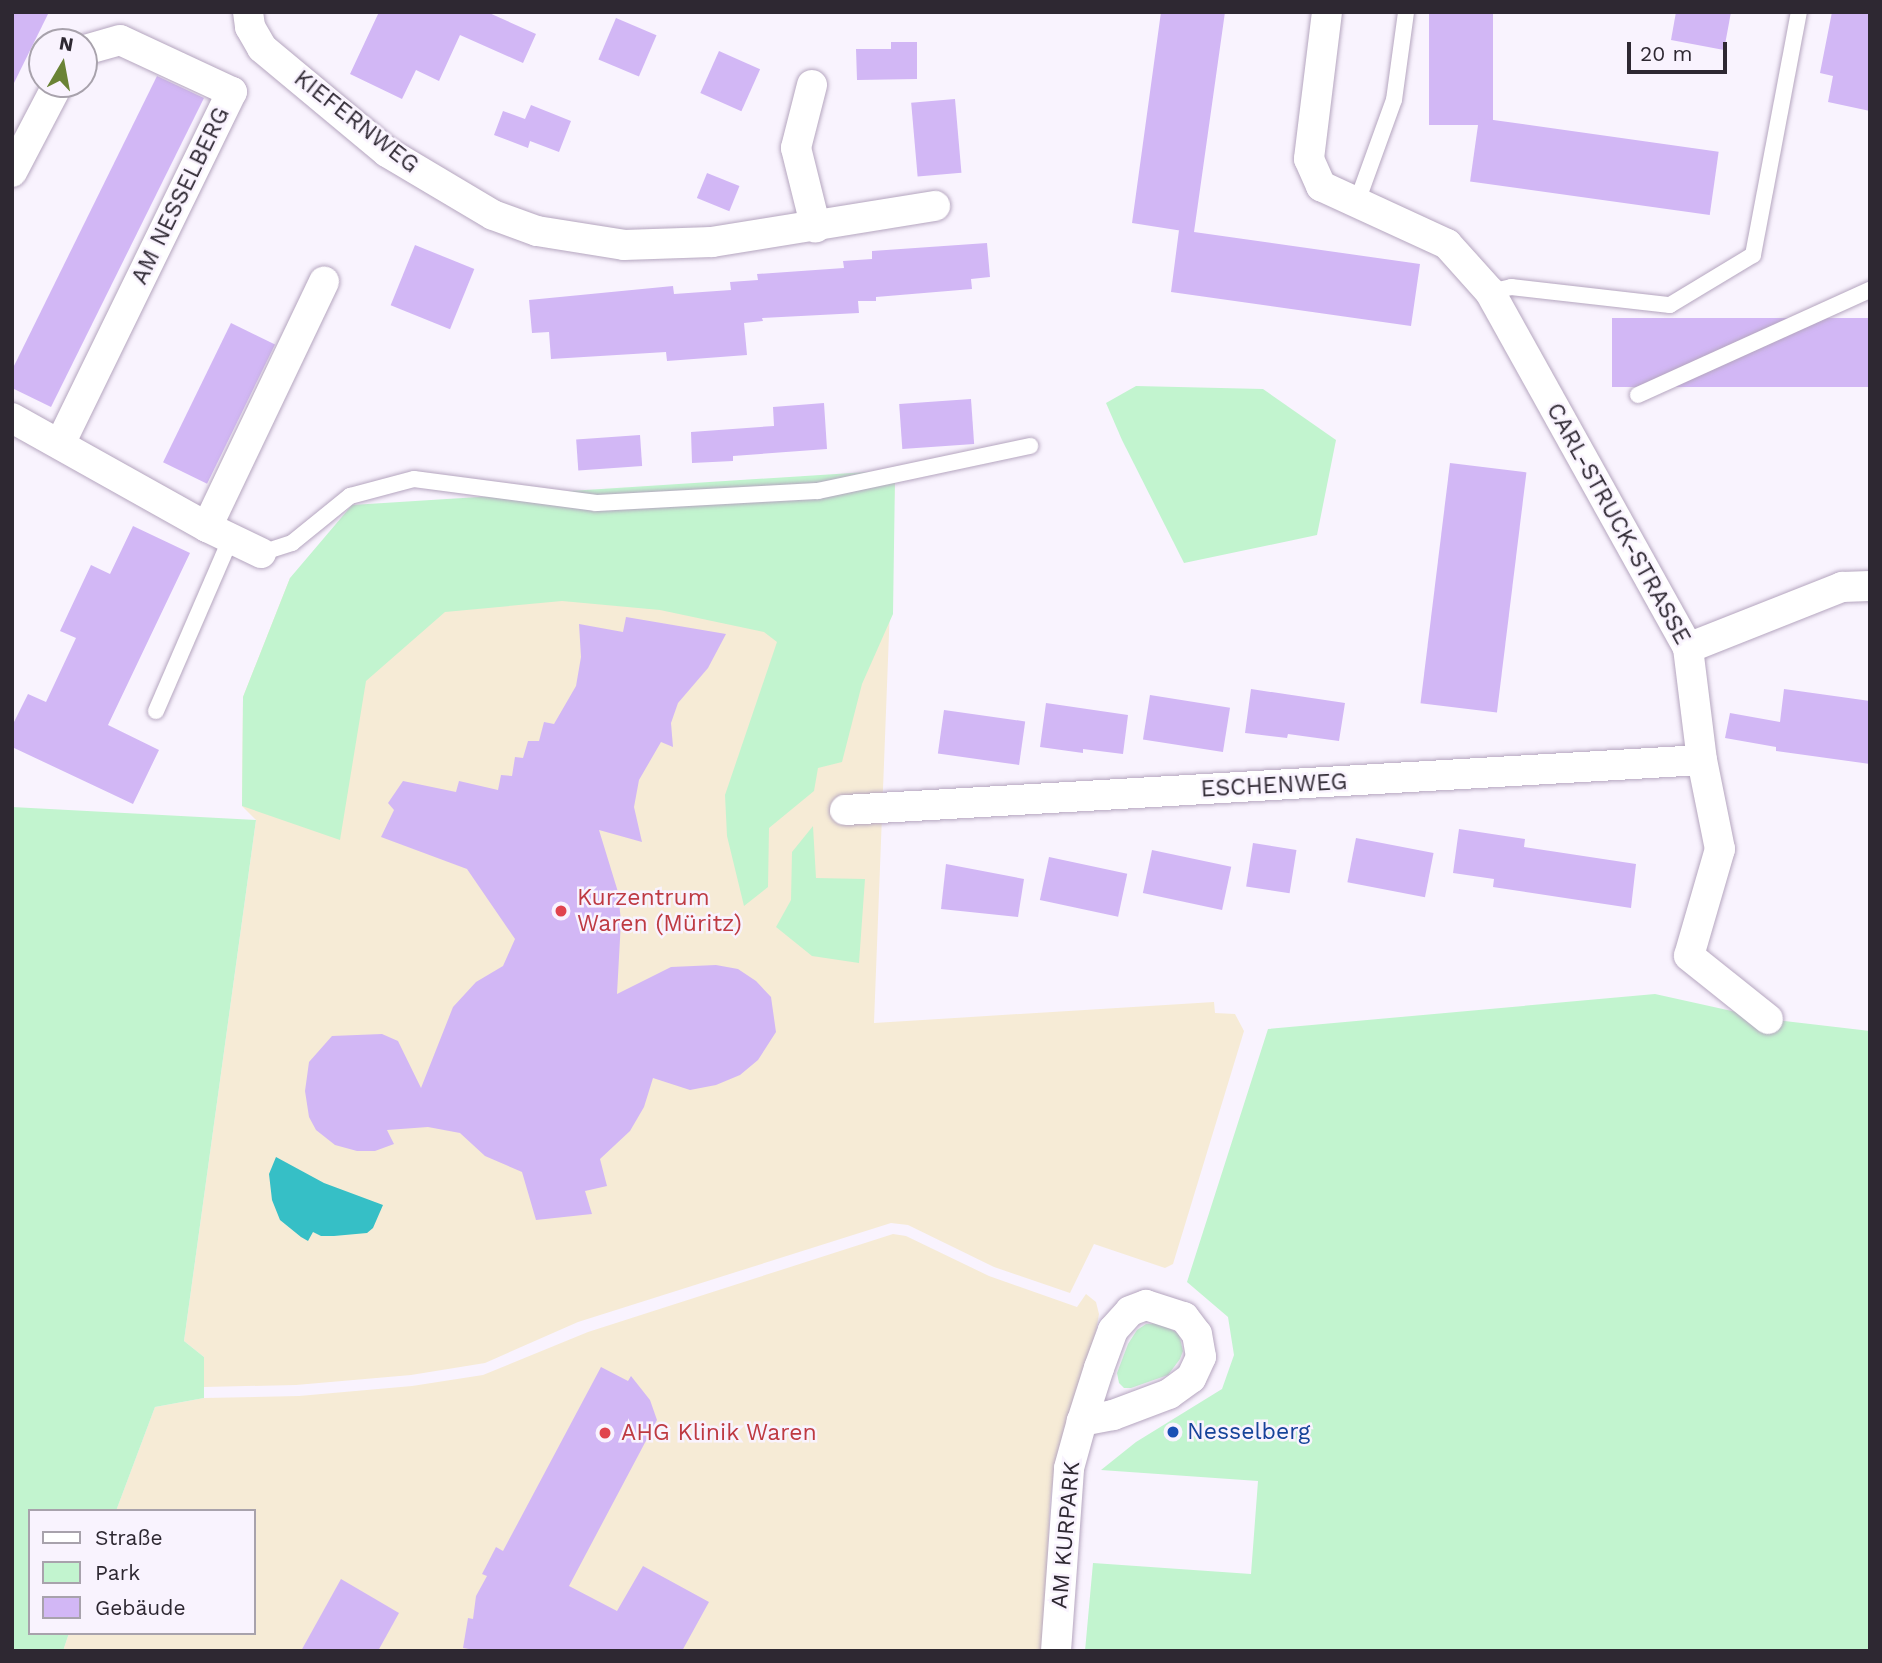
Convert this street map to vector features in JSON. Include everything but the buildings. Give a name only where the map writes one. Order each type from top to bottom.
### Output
[{"type":"street","name":"KIEFERNWEG","points":[[248,12],[250,27],[262,48],[387,152],[494,215],[537,231],[624,245],[712,242],[817,228],[935,206]]},
{"type":"street","name":"CARL-STRUCK-STRASSE","points":[[1327,12],[1309,159],[1321,186],[1447,244],[1490,292],[1688,648],[1702,760],[1720,849],[1689,956],[1768,1019]]},
{"type":"street","name":"AM NESSELBERG","points":[[60,444],[232,92],[120,40],[98,46]]},
{"type":"street","points":[[811,85],[796,148],[817,228]]},
{"type":"street","points":[[12,172],[51,98]]},
{"type":"street","points":[[218,533],[324,282]]},
{"type":"street","points":[[12,418],[218,533],[261,554]]},
{"type":"street","points":[[1688,648],[1842,587],[1870,586]]},
{"type":"street","name":"ESCHENWEG","points":[[845,810],[1702,760]]},
{"type":"street","name":"AM KURPARK","points":[[1056,1651],[1069,1468],[1082,1421]]},
{"type":"lane","points":[[1357,202],[1394,100],[1406,12]]},
{"type":"lane","points":[[1490,292],[1511,288],[1670,305],[1753,255],[1800,12]]},
{"type":"lane","points":[[1638,395],[1870,290]]},
{"type":"lane","points":[[261,554],[292,543],[350,496],[414,479],[596,503],[804,492],[1030,446]]},
{"type":"lane","points":[[156,710],[218,533]]},
{"type":"shaded area","name":"Kurzentrum Waren (Müritz)","points":[[895,478],[874,1023],[1214,1002],[1215,1013],[1235,1014],[1244,1031],[1173,1264],[1165,1268],[1094,1244],[1070,1293],[994,1267],[908,1225],[891,1223],[578,1322],[485,1363],[411,1375],[296,1385],[204,1387],[204,1357],[184,1341],[256,820],[242,806],[243,697],[290,578]]},
{"type":"shaded area","name":"AHG Klinik Waren","points":[[893,1234],[906,1236],[989,1276],[1077,1307],[1086,1294],[1096,1302],[1099,1314],[1056,1460],[1050,1501],[1044,1651],[63,1651],[68,1635],[256,1635],[256,1509],[117,1509],[155,1407],[204,1398],[299,1396],[412,1386],[483,1375],[588,1332]]},
{"type":"green space","points":[[1136,386],[1263,389],[1336,440],[1317,535],[1184,563],[1106,403]]},
{"type":"green space","points":[[883,471],[895,478],[893,614],[862,684],[842,762],[818,768],[814,791],[769,828],[768,887],[744,906],[727,836],[725,795],[777,642],[764,632],[660,610],[562,601],[445,612],[366,681],[340,840],[242,806],[243,697],[290,578],[352,505]]},
{"type":"green space","points":[[12,807],[256,820],[184,1341],[204,1357],[204,1398],[155,1407],[117,1509],[28,1509],[28,1635],[68,1635],[63,1651],[12,1651]]},
{"type":"green space","points":[[813,826],[816,878],[865,879],[859,963],[812,956],[776,927],[791,900],[792,852]]},
{"type":"green space","points":[[1655,994],[1768,1019],[1870,1031],[1870,1651],[1085,1651],[1093,1563],[1251,1574],[1258,1481],[1101,1470],[1136,1442],[1222,1389],[1234,1355],[1228,1317],[1187,1282],[1268,1029]]},
{"type":"green space","points":[[1160,1323],[1179,1334],[1183,1351],[1180,1359],[1168,1375],[1124,1388],[1119,1383],[1117,1373],[1128,1344],[1137,1330],[1146,1324]]},
{"type":"water","points":[[276,1157],[324,1183],[383,1205],[373,1228],[367,1233],[334,1236],[321,1236],[313,1232],[308,1241],[301,1237],[280,1220],[272,1200],[269,1174]]},
{"type":"place","name":"Kurzentrum Waren (Müritz)","points":[[561,911]]},
{"type":"place","name":"Nesselberg","points":[[1173,1432]]},
{"type":"place","name":"AHG Klinik Waren","points":[[605,1433]]}]
